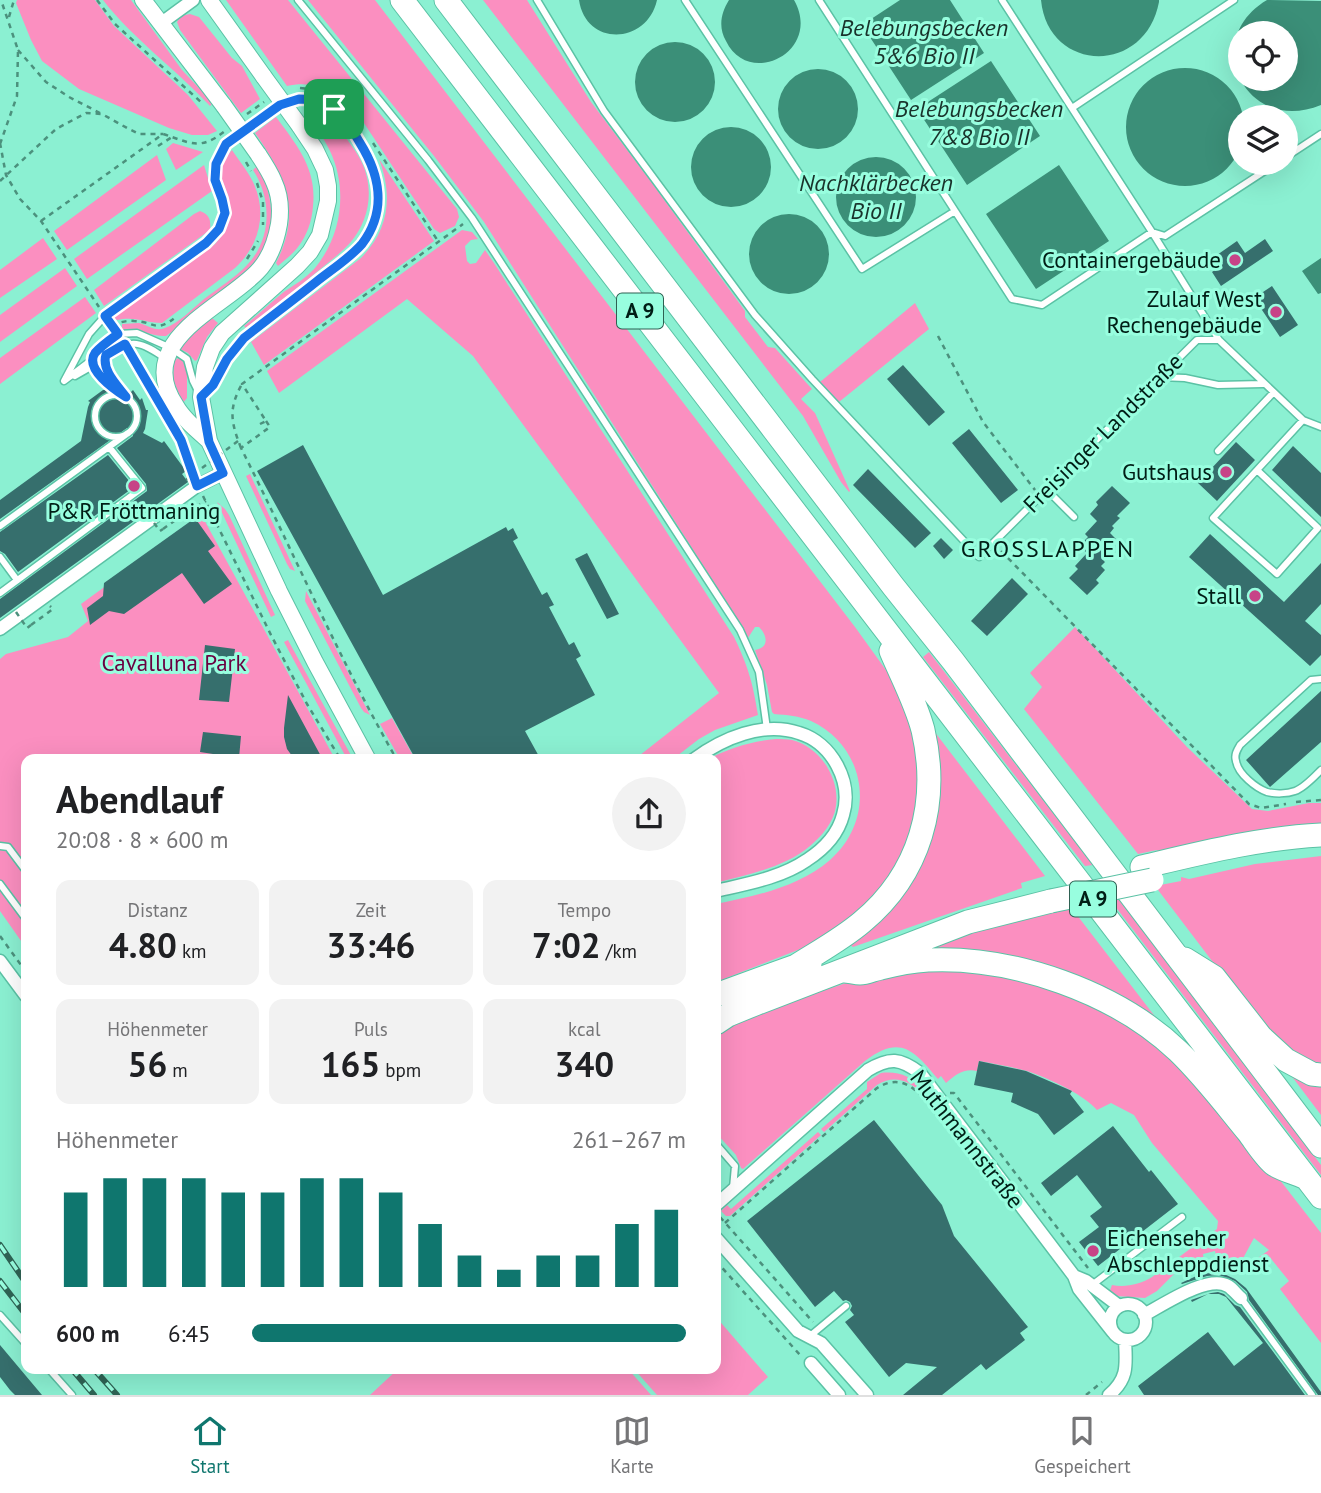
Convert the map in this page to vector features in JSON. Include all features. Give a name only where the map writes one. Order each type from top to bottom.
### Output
[{"type":"highway","name":"A 9","points":[[402,0],[1321,1197]]},
{"type":"highway","name":"A 9","points":[[446,0],[1321,1146]]},
{"type":"highway","points":[[796,966],[839,939],[881,905],[909,866],[925,823],[930,782],[922,728],[913,700],[878,621]]},
{"type":"highway","points":[[1147,873],[1236,845],[1321,835]]},
{"type":"highway","points":[[721,993],[946,917],[1147,873],[1321,848]]},
{"type":"highway","points":[[721,1020],[879,955],[1049,895]]},
{"type":"highway","points":[[1174,952],[1214,977],[1261,1037],[1286,1060],[1312,1074],[1321,1075]]},
{"type":"highway","points":[[844,971],[860,973],[929,960],[963,961],[1031,972],[1105,1000],[1139,1020],[1177,1050],[1207,1081],[1274,1164],[1306,1178]]},
{"type":"street","points":[[143,0],[216,107],[258,154],[275,183],[279,200],[277,237],[266,260],[258,271],[179,335],[168,354],[165,377],[168,393],[184,418],[209,442]]},
{"type":"street","points":[[160,24],[193,0]]},
{"type":"street","points":[[209,0],[315,149],[328,186],[328,201],[320,235],[310,252],[222,333],[212,348],[205,367],[201,397],[209,442],[314,662],[365,754]]},
{"type":"street","points":[[0,629],[192,483],[223,473]]},
{"type":"street","points":[[702,754],[716,745],[753,731],[767,729],[799,732],[820,743],[829,752],[845,787],[844,814],[832,839],[806,861],[771,877],[721,890]]},
{"type":"street","points":[[0,961],[21,989]]},
{"type":"street","name":"Muthmannstraße","points":[[721,1201],[869,1070],[882,1062],[895,1060],[908,1064],[920,1073],[1074,1276],[1079,1289],[1116,1336],[1125,1340]]},
{"type":"street","points":[[721,1244],[797,1331],[814,1333],[867,1395]]},
{"type":"street","name":"Muthmannstraße","points":[[1074,1276],[1092,1285],[1119,1306],[1136,1306],[1144,1315]]},
{"type":"street","points":[[1111,1394],[1124,1375],[1125,1340],[1140,1335],[1145,1325],[1144,1315],[1203,1285],[1218,1283],[1229,1286],[1241,1298]]},
{"type":"street","points":[[1113,1332],[1110,1321],[1119,1306]]},
{"type":"street","points":[[811,1363],[839,1395]]},
{"type":"lane","points":[[298,0],[472,218],[740,630],[759,673],[767,729]]},
{"type":"lane","points":[[537,0],[604,111],[755,315],[979,557],[993,543]]},
{"type":"lane","points":[[685,0],[862,269],[955,211]]},
{"type":"lane","points":[[820,0],[1012,299],[1042,305],[1152,232],[1166,236],[1260,175]]},
{"type":"lane","points":[[1002,0],[1219,340],[1303,420],[1321,427]]},
{"type":"lane","points":[[1072,108],[1234,0]]},
{"type":"lane","points":[[299,99],[318,100],[334,109],[371,160],[379,201],[371,228],[361,244],[337,266],[244,338],[227,359],[213,385],[201,397],[187,359],[136,343],[125,344],[64,381],[89,334],[105,316],[206,243],[219,229],[225,213],[215,180],[216,164],[226,144],[280,105],[299,99]]},
{"type":"lane","points":[[1298,149],[1321,134]]},
{"type":"lane","points":[[126,397],[109,386],[93,363],[95,354],[118,334],[137,333],[168,354]]},
{"type":"lane","name":"Freisinger Landstraße","points":[[993,543],[1197,340],[1219,340]]},
{"type":"lane","points":[[0,526],[134,428],[136,407],[108,371],[104,361],[106,355]]},
{"type":"lane","points":[[1159,377],[1185,378],[1217,385],[1264,384]]},
{"type":"lane","points":[[1218,451],[1273,393]]},
{"type":"lane","points":[[126,397],[106,397],[100,401],[95,414],[98,427],[108,436],[116,437],[128,433]]},
{"type":"lane","points":[[1257,470],[1318,527],[1277,574],[1213,518],[1257,470],[1303,420]]},
{"type":"lane","points":[[2,588],[17,580],[142,488],[109,447]]},
{"type":"lane","points":[[1046,489],[1074,517]]},
{"type":"lane","points":[[0,557],[17,580]]},
{"type":"lane","points":[[1321,679],[1311,680],[1240,746],[1236,753],[1239,770],[1265,791],[1276,794],[1296,791],[1321,770]]},
{"type":"lane","points":[[0,846],[8,847],[21,865]]},
{"type":"lane","points":[[0,884],[21,912]]},
{"type":"lane","points":[[721,1150],[735,1166],[733,1190]]},
{"type":"lane","points":[[1092,1285],[1182,1217]]},
{"type":"lane","points":[[1241,1298],[1312,1395]]},
{"type":"lane","points":[[814,1333],[846,1306]]},
{"type":"lane","points":[[0,1315],[21,1339]]},
{"type":"lane","points":[[53,1374],[72,1395]]},
{"type":"path","points":[[1,0],[18,50],[17,96],[0,143],[6,175],[20,199],[41,221],[105,316]]},
{"type":"path","points":[[8,20],[14,0]]},
{"type":"path","points":[[97,0],[116,24],[216,107]]},
{"type":"path","points":[[18,50],[46,82],[69,97],[139,134],[163,134]]},
{"type":"path","points":[[0,181],[56,129],[86,113],[102,114]]},
{"type":"path","points":[[158,146],[172,137]]},
{"type":"path","points":[[251,171],[260,190],[263,227]]},
{"type":"path","points":[[394,754],[303,579],[241,447],[233,428],[232,411],[234,398],[242,384],[472,218]]},
{"type":"path","points":[[244,263],[261,234]]},
{"type":"path","points":[[118,334],[112,325],[132,320],[158,327],[164,326],[180,314]]},
{"type":"path","points":[[938,337],[983,422],[1039,496]]},
{"type":"path","points":[[125,344],[153,392]]},
{"type":"path","points":[[241,447],[270,427],[242,384]]},
{"type":"path","points":[[260,425],[266,421]]},
{"type":"path","points":[[174,428],[181,440],[192,483],[206,501],[282,658],[337,754]]},
{"type":"path","points":[[192,483],[242,438]]},
{"type":"path","points":[[148,515],[160,531],[206,501]]},
{"type":"path","points":[[993,543],[1249,804],[1261,808],[1321,800]]},
{"type":"path","points":[[16,612],[27,628],[50,611]]},
{"type":"path","points":[[0,936],[21,965]]},
{"type":"path","points":[[725,1223],[877,1088],[890,1082],[903,1082],[920,1096]]},
{"type":"path","points":[[721,1219],[814,1333]]},
{"type":"path","points":[[721,1267],[796,1352]]},
{"type":"path","points":[[1086,1395],[1107,1378]]},
{"type":"green space","points":[[17,0],[95,0],[114,26],[188,95],[217,131],[208,135],[192,135],[169,128],[79,89],[42,61],[31,40]]},
{"type":"green space","points":[[103,0],[131,0],[182,70],[213,103],[210,106],[128,28]]},
{"type":"green space","points":[[226,0],[288,0],[457,209],[459,217],[455,226],[440,233],[434,229],[354,108],[347,102],[323,88],[306,84],[287,86]]},
{"type":"green space","points":[[308,0],[375,0],[855,627],[891,677],[905,702],[921,761],[914,835],[876,900],[816,943],[721,980],[721,903],[791,884],[830,860],[845,843],[855,825],[859,785],[854,766],[844,748],[830,733],[806,719],[772,712],[767,685],[755,650],[765,644],[762,630],[755,627],[748,638],[484,222]]},
{"type":"green space","points":[[483,0],[527,0],[591,102],[745,311],[745,317],[768,347],[775,348],[812,389],[801,399],[815,413],[849,492],[803,416]]},
{"type":"green space","points":[[190,14],[199,17],[232,58],[242,66],[260,99],[241,113],[180,30],[177,22],[181,16]]},
{"type":"green space","points":[[307,114],[318,116],[324,122],[326,120],[340,137],[344,135],[357,154],[364,168],[369,190],[366,213],[357,234],[343,250],[246,328],[244,326],[315,268],[331,241],[336,226],[340,196],[336,166],[325,141]]},
{"type":"green space","points":[[276,117],[304,158],[312,180],[313,193],[313,206],[306,233],[296,250],[278,266],[276,263],[288,227],[287,195],[275,165],[255,133]]},
{"type":"green space","points":[[173,143],[203,152],[176,170],[166,149]]},
{"type":"green space","points":[[232,150],[251,178],[260,205],[259,228],[250,250],[235,268],[162,323],[117,320],[113,317],[215,244],[223,233],[228,222],[230,204],[221,168]]},
{"type":"green space","points":[[157,155],[166,180],[67,250],[54,231]]},
{"type":"green space","points":[[379,159],[434,241],[264,365],[251,342],[361,258],[378,236],[386,212],[387,199]]},
{"type":"green space","points":[[204,165],[212,191],[87,279],[74,259]]},
{"type":"green space","points":[[257,166],[268,191],[271,218],[266,245],[252,268],[166,336],[122,330],[122,324],[139,323],[158,329],[170,326],[247,265],[255,255],[265,231],[264,193],[253,170]]},
{"type":"green space","points":[[200,211],[209,218],[210,230],[104,306],[94,290]]},
{"type":"green space","points":[[462,230],[472,232],[478,239],[471,240],[465,246],[467,261],[470,264],[476,263],[485,250],[734,637],[752,684],[758,715],[715,730],[680,754],[641,754],[719,693],[473,356],[407,299],[279,393],[267,371]]},
{"type":"green space","points":[[43,238],[57,259],[0,298],[0,270]]},
{"type":"green space","points":[[65,268],[77,286],[0,342],[0,315]]},
{"type":"green space","points":[[85,297],[96,313],[0,384],[0,358]]},
{"type":"green space","points":[[915,303],[929,329],[839,402],[820,382]]},
{"type":"green space","points":[[212,318],[218,323],[207,337],[195,361],[180,349],[187,338]]},
{"type":"green space","points":[[178,358],[187,369],[187,398],[183,403],[173,380],[174,361]]},
{"type":"green space","points":[[250,474],[295,571],[287,564],[246,476]]},
{"type":"green space","points":[[217,502],[229,515],[275,615],[271,617]]},
{"type":"green space","name":"Cavalluna Park","points":[[202,516],[332,754],[21,754],[21,941],[0,911],[0,659],[6,654],[68,637],[88,621],[81,604]]},
{"type":"green space","points":[[306,591],[370,715],[361,708],[305,601]]},
{"type":"green space","points":[[1075,627],[1187,747],[1252,809],[1268,811],[1321,803],[1321,831],[1138,854],[1024,709],[1042,687],[1030,673]]},
{"type":"green space","points":[[288,640],[350,754],[344,754],[284,642]]},
{"type":"green space","points":[[929,652],[1093,865],[1085,866],[923,657]]},
{"type":"green space","points":[[392,718],[412,754],[397,754],[380,724]]},
{"type":"green space","points":[[934,731],[1045,876],[1021,883],[1022,888],[853,947],[848,943],[903,890]]},
{"type":"green space","points":[[792,740],[811,749],[819,757],[826,765],[835,785],[836,806],[833,818],[827,828],[800,854],[765,869],[721,882],[719,754],[758,741]]},
{"type":"green space","points":[[1321,856],[1321,1069],[1304,1062],[1263,1028],[1155,886],[1181,881],[1181,877],[1189,879],[1255,864]]},
{"type":"green space","points":[[1116,895],[1321,1165],[1321,1175],[1108,897]]},
{"type":"green space","points":[[1070,906],[1160,1023],[1105,994],[911,956],[962,933]]},
{"type":"green space","points":[[927,966],[1028,978],[1147,1032],[1227,1112],[1321,1233],[1321,1343],[1280,1289],[1289,1281],[1268,1255],[1248,1268],[1217,1260],[1215,1251],[1203,1254],[1204,1262],[1174,1274],[1157,1291],[1145,1298],[1109,1293],[1112,1285],[1133,1285],[1152,1277],[1217,1229],[1218,1221],[1152,1143],[1134,1115],[1111,1103],[1097,1110],[1074,1092],[1012,1067],[979,1061],[977,1071],[964,1071],[946,1083],[941,1076],[938,1079],[914,1053],[897,1047],[888,1048],[865,1061],[741,1168],[736,1155],[721,1138],[721,1031],[804,997],[852,981]],"holes":[[[1254,1238],[1269,1250],[1248,1265],[1241,1262]]]},
{"type":"green space","points":[[1284,1066],[1321,1082],[1321,1115]]},
{"type":"green space","points":[[881,1073],[904,1076],[923,1090],[921,1093],[911,1084],[895,1079],[883,1082],[824,1132],[821,1129],[867,1089],[867,1082]]},
{"type":"green space","points":[[818,1132],[821,1135],[730,1216],[721,1211],[727,1205],[731,1209]]},
{"type":"green space","points":[[721,1323],[768,1377],[748,1395],[657,1395],[638,1374],[721,1374]]},
{"type":"green space","points":[[393,1374],[632,1374],[651,1395],[370,1395]]},
{"type":"water","points":[[579,0],[657,0],[651,15],[642,26],[617,34],[604,33],[593,26],[584,15]]},
{"type":"water","points":[[729,0],[794,0],[800,18],[799,35],[791,48],[779,58],[765,63],[750,62],[737,55],[726,41],[721,25]]},
{"type":"water","name":"Belebungsbecken 5&6 Bio II","points":[[900,0],[950,0],[984,53],[911,100],[862,25]]},
{"type":"water","points":[[1041,0],[1159,2],[1150,26],[1136,43],[1117,53],[1097,56],[1078,52],[1060,42],[1048,24]]},
{"type":"water","points":[[1267,0],[1321,1],[1321,105],[1298,110],[1298,105],[1268,105],[1253,96],[1249,91],[1298,91],[1298,21],[1245,21]]},
{"type":"water","points":[[675,42],[690,45],[703,54],[712,67],[715,82],[712,97],[703,110],[690,119],[675,122],[660,119],[647,110],[638,97],[635,82],[638,67],[647,54],[660,45]]},
{"type":"water","name":"Belebungsbecken 7&8 Bio II","points":[[991,61],[1040,136],[967,185],[917,109]]},
{"type":"water","points":[[1185,68],[1208,73],[1227,85],[1228,91],[1232,91],[1239,104],[1228,105],[1228,168],[1208,181],[1185,186],[1162,181],[1143,169],[1131,150],[1126,127],[1131,104],[1143,85],[1162,73]]},
{"type":"water","name":"Nachklärbecken Bio II","points":[[818,69],[833,72],[846,81],[855,94],[858,109],[855,124],[846,137],[833,146],[818,149],[803,146],[790,137],[781,124],[778,109],[781,94],[790,81],[803,72]]},
{"type":"water","name":"Nachklärbecken Bio II","points":[[731,127],[746,130],[759,139],[768,152],[771,167],[768,182],[759,195],[746,204],[731,207],[716,204],[703,195],[694,182],[691,167],[694,152],[703,139],[716,130]]},
{"type":"water","name":"Nachklärbecken Bio II","points":[[876,157],[891,160],[904,169],[913,182],[916,197],[913,212],[904,225],[891,234],[876,237],[861,234],[848,225],[839,212],[836,197],[839,182],[848,169],[861,160]]},
{"type":"water","points":[[1059,165],[1109,241],[1036,289],[986,214]]},
{"type":"water","name":"Nachklärbecken Bio II","points":[[789,214],[804,217],[817,226],[826,239],[829,254],[826,269],[817,282],[804,291],[789,294],[774,291],[761,282],[752,269],[749,254],[752,239],[761,226],[774,217]]},
{"type":"water","points":[[1321,258],[1321,293],[1318,294],[1302,271]]},
{"type":"building","name":"Containergebäude","points":[[1265,239],[1273,251],[1221,286],[1212,272],[1223,264],[1217,255],[1237,241],[1245,253]]},
{"type":"building","name":"Zulauf West Rechengebäude","points":[[1272,286],[1298,325],[1280,337],[1254,298]]},
{"type":"building","points":[[903,365],[945,412],[929,426],[887,379]]},
{"type":"building","points":[[103,390],[125,401],[130,397],[128,390],[133,390],[140,400],[142,398],[148,410],[143,433],[162,443],[164,441],[186,471],[182,474],[188,482],[0,618],[0,599],[147,491],[146,484],[117,448],[133,436],[133,430],[127,428],[0,519],[0,500],[81,441],[90,402],[88,401]]},
{"type":"building","points":[[969,429],[1018,490],[1001,503],[952,443]]},
{"type":"building","name":"Gutshaus","points":[[1236,442],[1255,460],[1217,501],[1198,483]]},
{"type":"building","points":[[303,445],[383,595],[506,527],[508,531],[513,528],[518,538],[513,541],[542,595],[547,592],[554,605],[549,607],[569,645],[574,642],[581,656],[576,659],[595,695],[525,731],[538,754],[413,754],[257,471]]},
{"type":"building","points":[[1293,446],[1321,473],[1321,517],[1272,470]]},
{"type":"building","points":[[108,455],[134,487],[18,572],[0,551],[0,532]]},
{"type":"building","points":[[868,469],[931,533],[915,548],[853,485]]},
{"type":"building","points":[[1112,486],[1130,503],[1117,516],[1120,518],[1112,526],[1114,528],[1110,533],[1116,539],[1106,549],[1109,551],[1102,559],[1105,562],[1101,566],[1105,570],[1096,580],[1099,583],[1087,595],[1069,578],[1078,569],[1075,566],[1087,553],[1079,546],[1088,537],[1085,534],[1097,521],[1090,514],[1098,505],[1096,502]]},
{"type":"building","points":[[195,518],[215,546],[208,551],[232,584],[204,604],[182,573],[124,614],[109,611],[90,625],[87,608],[103,596],[104,583]]},
{"type":"building","name":"Stall","points":[[1210,534],[1284,602],[1321,563],[1321,604],[1305,621],[1321,635],[1321,655],[1310,666],[1189,557]]},
{"type":"building","points":[[941,538],[953,550],[944,559],[933,546]]},
{"type":"building","points":[[587,553],[619,614],[607,619],[575,559]]},
{"type":"building","points":[[1012,578],[1028,594],[987,636],[971,621]]},
{"type":"building","points":[[205,645],[235,649],[229,702],[199,700]]},
{"type":"building","points":[[1321,691],[1321,742],[1270,787],[1246,760]]},
{"type":"building","points":[[288,695],[320,754],[291,754],[287,749],[284,728]]},
{"type":"building","points":[[203,732],[241,736],[239,754],[200,752]]},
{"type":"building","points":[[979,1061],[1026,1071],[1072,1091],[1070,1094],[1084,1112],[1054,1135],[1038,1114],[1011,1102],[1013,1093],[974,1085]]},
{"type":"building","points":[[874,1120],[942,1205],[954,1236],[1028,1327],[1020,1333],[1025,1340],[986,1370],[981,1364],[942,1395],[903,1395],[937,1367],[906,1363],[889,1377],[845,1322],[854,1315],[850,1310],[850,1302],[843,1301],[834,1291],[815,1307],[747,1221]]},
{"type":"building","points":[[1113,1126],[1178,1204],[1098,1266],[1079,1242],[1099,1227],[1090,1216],[1102,1207],[1077,1175],[1051,1196],[1041,1183]]},
{"type":"building","points":[[1203,1273],[1224,1274],[1235,1279],[1246,1288],[1321,1395],[1318,1395],[1249,1300],[1247,1292],[1235,1281],[1219,1275],[1181,1283]]},
{"type":"building","points":[[1208,1294],[1224,1294],[1240,1307],[1305,1395],[1144,1395],[1138,1386],[1208,1332],[1234,1366],[1263,1343],[1226,1297]]},
{"type":"building","points":[[0,1345],[21,1370],[21,1374],[24,1374],[42,1395],[15,1395],[0,1377]]},
{"type":"railway","points":[[0,1245],[21,1276]]},
{"type":"railway","points":[[0,1281],[21,1308]]},
{"type":"railway","points":[[76,1374],[94,1395]]},
{"type":"railway","points":[[98,1374],[117,1395]]},
{"type":"place","name":"Containergebäude","points":[[1235,260]]},
{"type":"place","name":"Zulauf West Rechengebäude","points":[[1276,312]]},
{"type":"place","name":"Gutshaus","points":[[1226,472]]},
{"type":"place","name":"P&R Fröttmaning","points":[[134,486]]},
{"type":"place","name":"Stall","points":[[1255,596]]},
{"type":"place","name":"Eichenseher Abschleppdienst","points":[[1093,1251]]},
{"type":"district","name":"GROSSLAPPEN","points":[[1048,549]]},
{"type":"route","points":[[299,99],[318,100],[334,109],[371,160],[378,186],[376,215],[361,244],[235,347],[213,385],[201,397],[209,442],[223,473],[197,486],[181,440],[125,344],[106,355],[104,361],[126,397],[109,386],[94,366],[95,354],[118,334],[105,316],[206,243],[219,229],[225,213],[215,180],[216,164],[226,144],[280,105],[299,99]]}]
